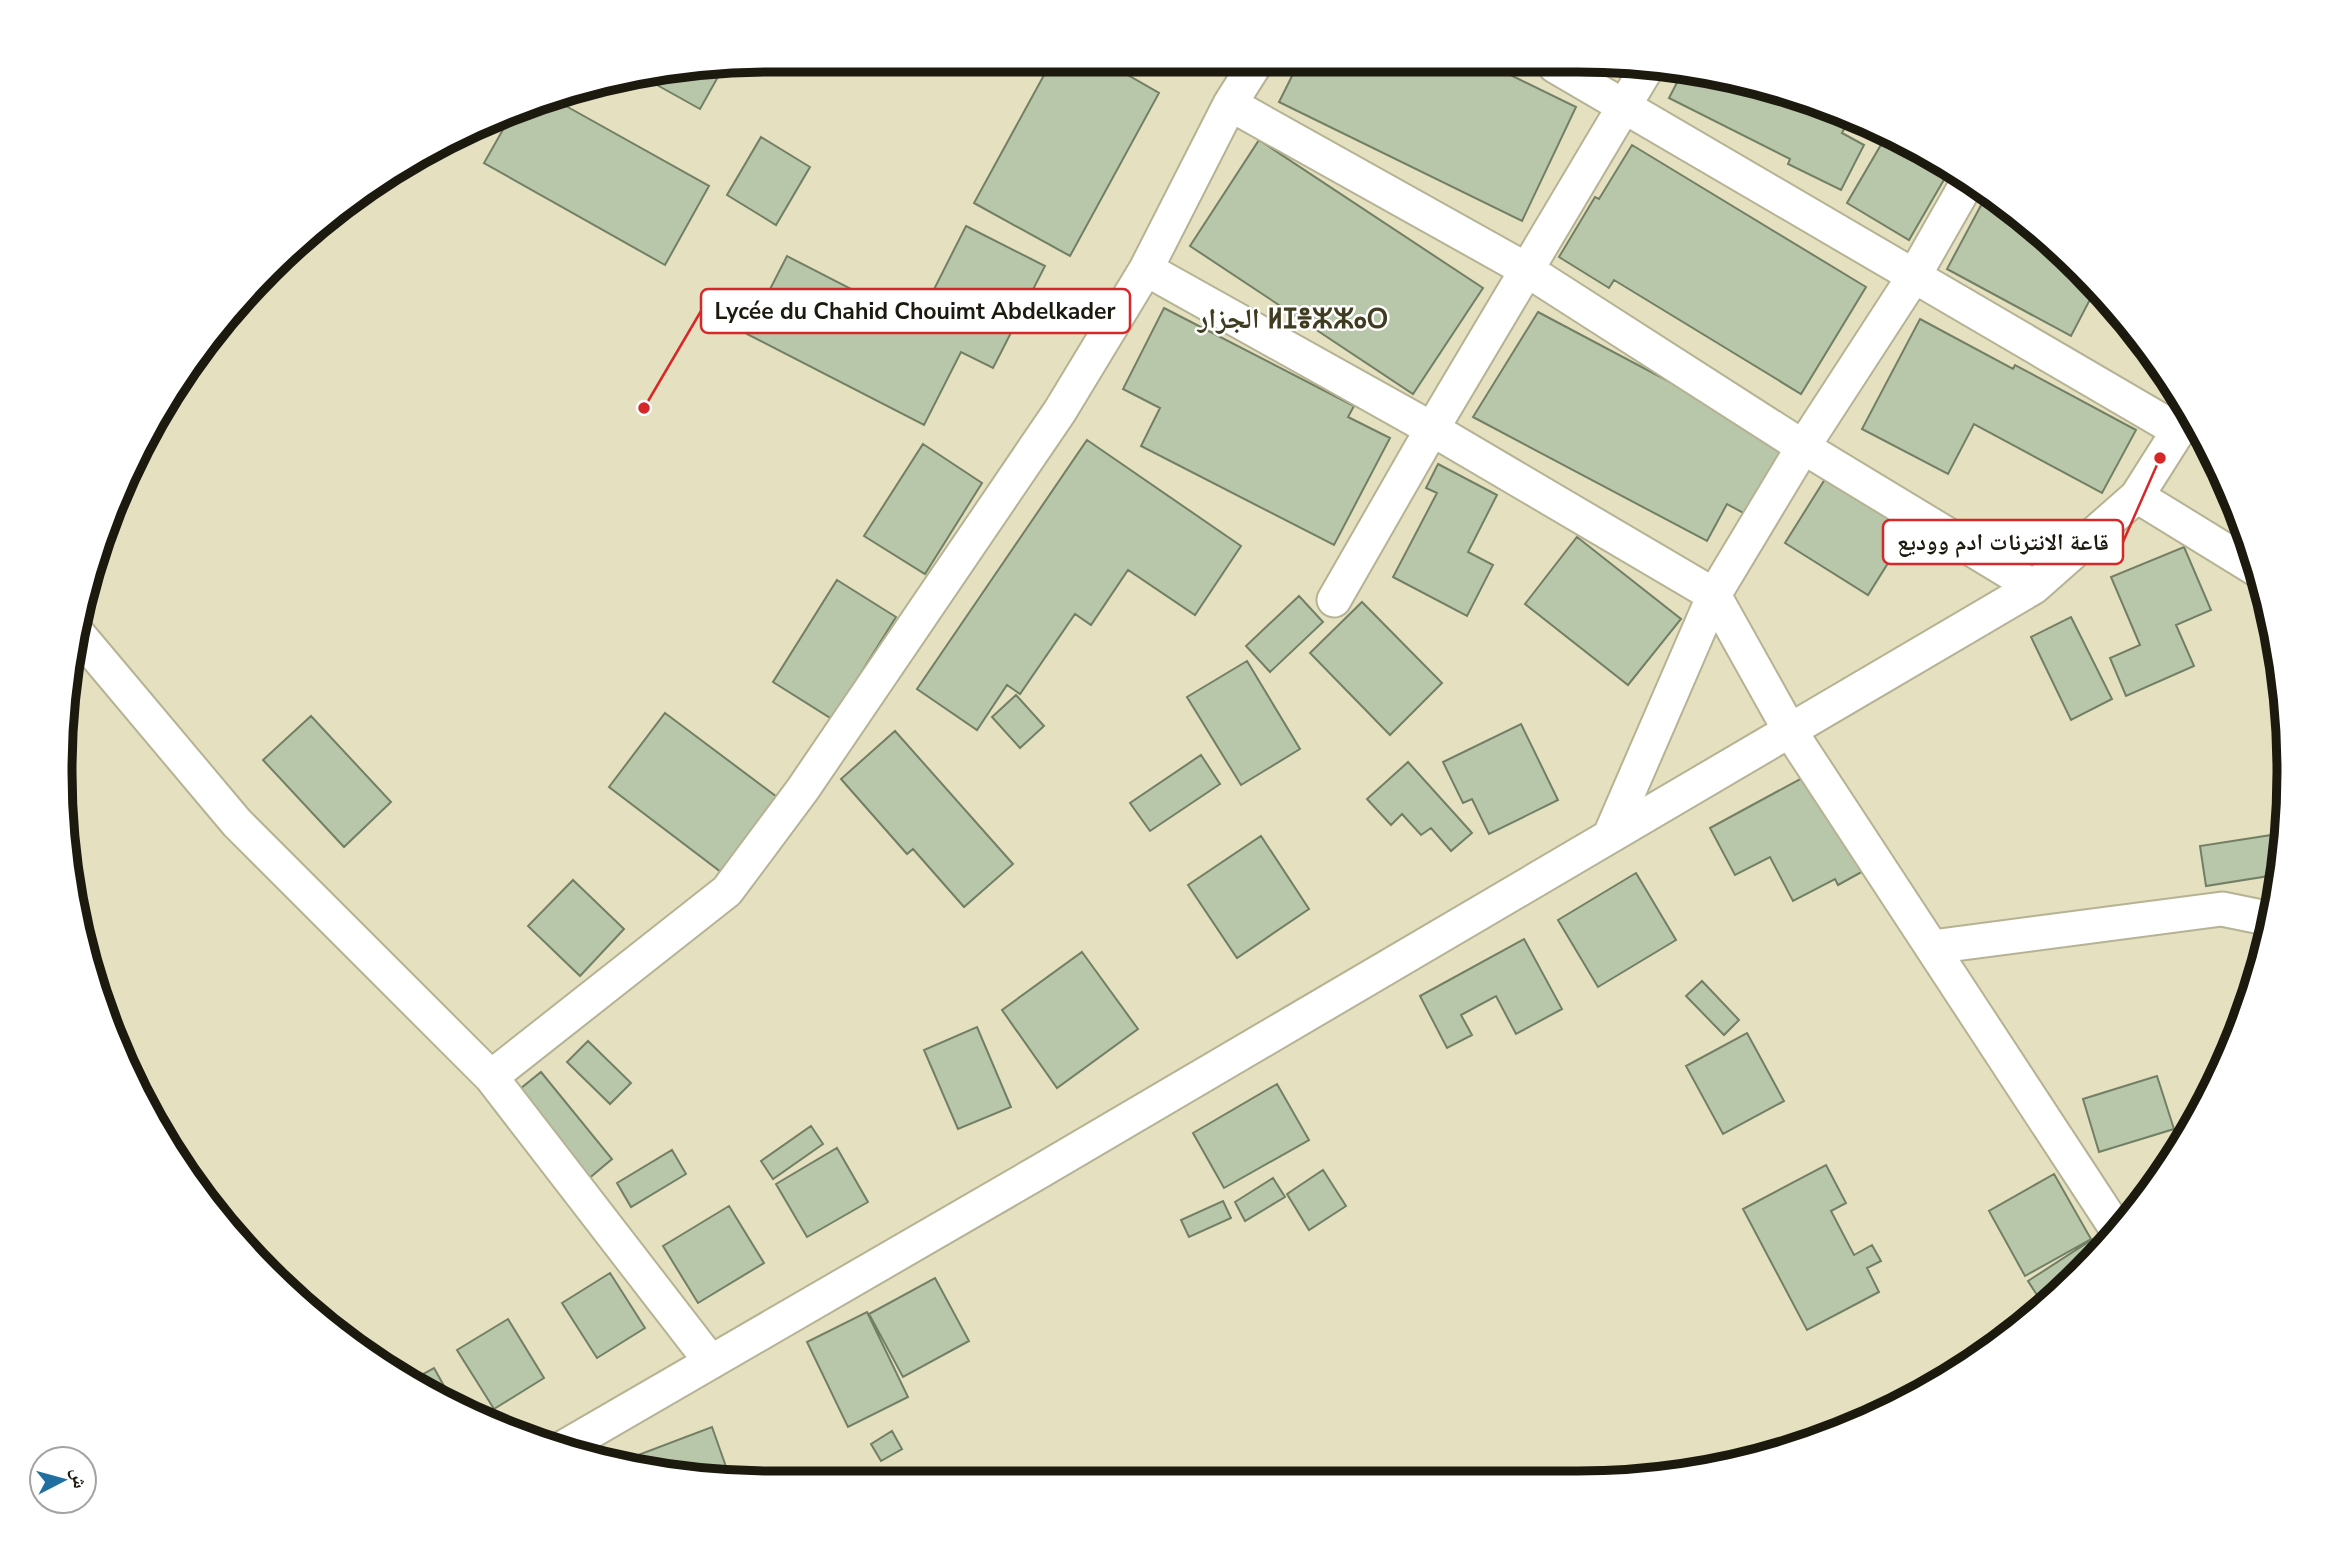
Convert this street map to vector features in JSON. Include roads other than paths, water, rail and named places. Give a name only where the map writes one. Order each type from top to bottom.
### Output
[{"type":"street","points":[[491,1077],[727,891],[803,789],[1060,411],[1146,270],[1230,104],[1250,72]]},
{"type":"street","points":[[573,1442],[1037,1174],[2034,587],[2137,496],[2184,422],[1914,276],[1566,72]]},
{"type":"street","points":[[1334,600],[1432,429],[1643,75]]},
{"type":"street","points":[[1230,104],[1527,270],[1803,447],[2034,587]]},
{"type":"street","points":[[1610,835],[1714,595],[1803,447],[1914,276],[1964,189]]},
{"type":"street","points":[[1146,270],[1432,429],[1714,595],[1790,731],[2112,1223]]},
{"type":"street","points":[[2137,496],[2245,562]]},
{"type":"street","points":[[84,641],[237,823],[491,1077],[711,1362]]},
{"type":"street","points":[[1932,947],[2222,909],[2262,917]]},
{"type":"place","name":"Lycée du Chahid Chouimt Abdelkader","points":[[644,408]]},
{"type":"place","name":"قاعة الانترنات ادم ووديع","points":[[2160,458]]},
{"type":"district","name":"الجزار ⵍⵊⴻⵣⵣⴰⵔ","points":[[1293,319]]}]
